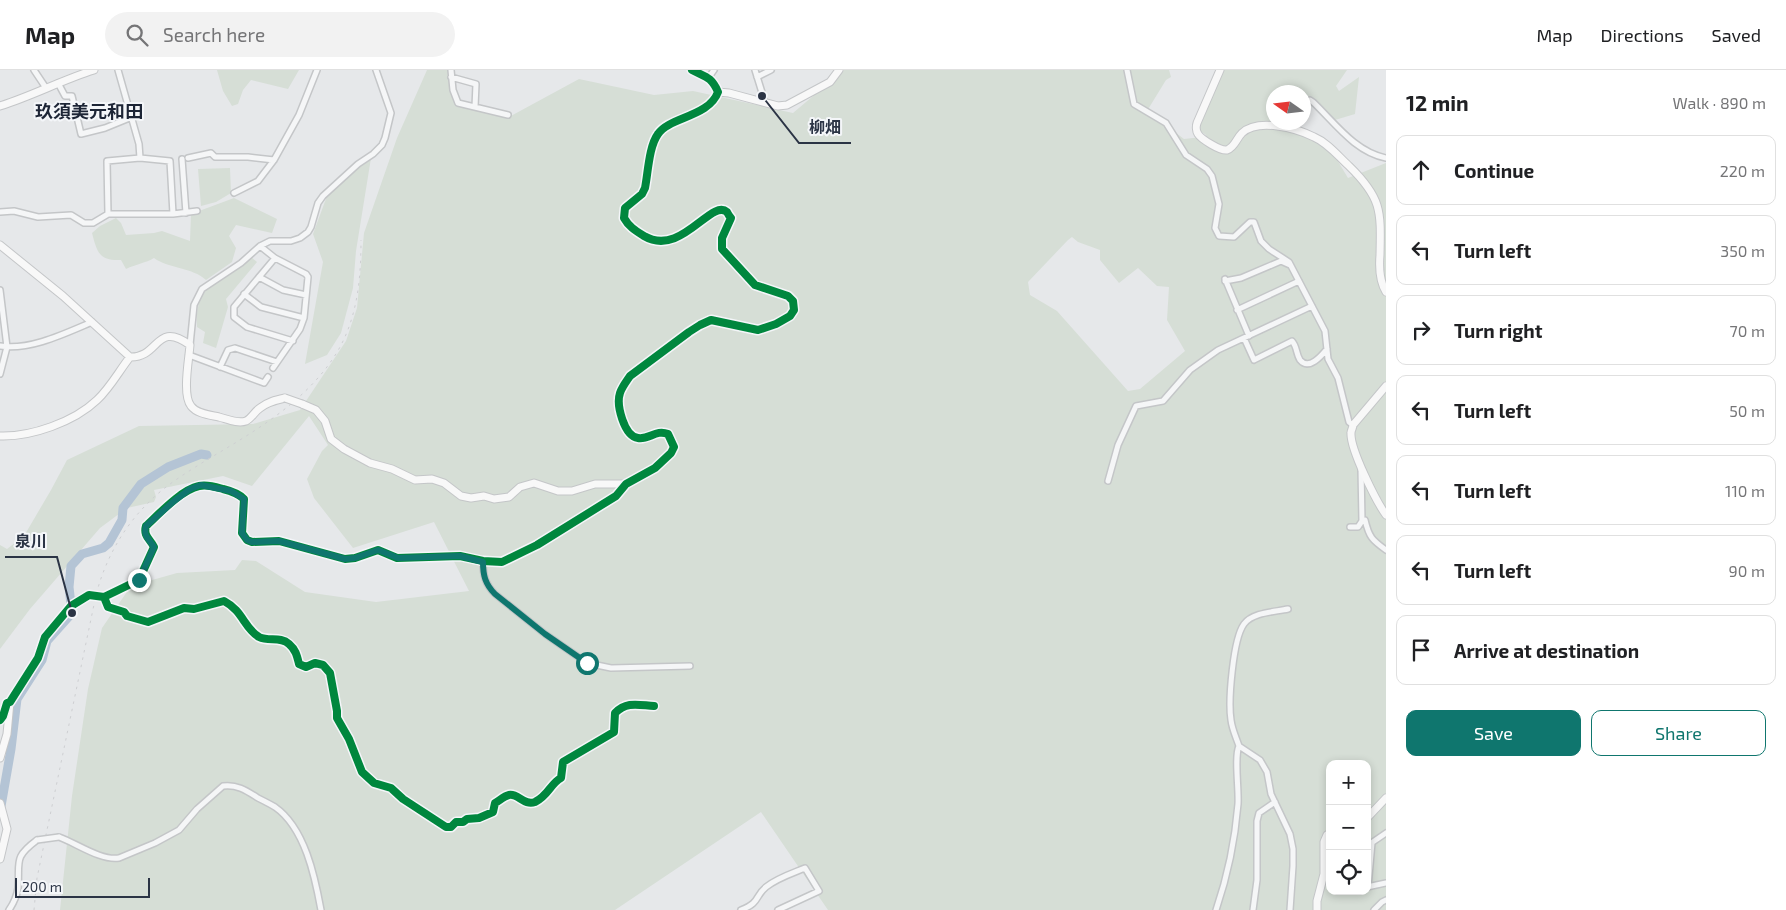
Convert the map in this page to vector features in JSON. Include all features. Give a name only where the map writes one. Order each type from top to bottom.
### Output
[{"type":"street","points":[[34,70],[46,88]]},
{"type":"street","points":[[0,106],[94,70]]},
{"type":"street","points":[[118,70],[139,144],[140,158]]},
{"type":"street","points":[[234,193],[258,181],[274,160],[298,115],[317,70]]},
{"type":"street","points":[[376,70],[391,113],[382,145],[323,196],[318,203],[308,232],[300,238],[291,241],[270,241],[260,246],[241,263],[202,290],[194,305],[190,344],[187,388],[188,400],[191,405],[204,414],[242,422],[248,420],[259,408],[273,400],[285,398],[316,410],[325,421],[332,440],[370,463],[392,469],[415,480],[432,479],[444,483],[462,496],[471,498],[484,496],[494,499],[509,497],[520,487],[534,483],[558,491],[572,491],[595,484],[626,484]]},
{"type":"street","points":[[451,70],[453,90],[458,103],[508,115]]},
{"type":"street","points":[[692,70],[709,77],[718,92]]},
{"type":"street","points":[[709,77],[714,70]]},
{"type":"street","points":[[755,70],[764,99],[762,102]]},
{"type":"street","points":[[757,77],[771,70]]},
{"type":"street","points":[[718,92],[729,93],[778,106],[792,103],[830,82],[839,70]]},
{"type":"street","points":[[1127,70],[1134,104],[1166,123],[1186,155],[1207,169],[1212,176],[1219,204],[1215,228],[1220,236],[1234,237],[1250,222],[1254,222],[1261,241],[1269,250],[1284,257],[1291,265],[1326,331],[1328,359],[1338,378],[1349,422],[1353,425]]},
{"type":"street","points":[[1220,70],[1197,123],[1198,134],[1219,150],[1225,150],[1233,147],[1242,133],[1254,126],[1266,124]]},
{"type":"street","points":[[451,77],[476,84],[475,107]]},
{"type":"street","points":[[58,83],[64,96],[72,96],[81,134],[132,117]]},
{"type":"street","points":[[0,720],[7,703],[10,702],[38,658],[45,637],[65,612],[77,601],[89,595],[104,597],[139,580],[154,547],[146,537],[146,526],[190,489],[201,485],[231,491],[244,499],[242,533],[247,540],[252,542],[279,541],[345,559],[355,558],[378,550],[398,558],[460,556],[483,562],[502,562],[537,545],[616,496],[626,484],[655,468],[671,453],[674,447],[668,434],[664,432],[638,438],[632,436],[626,428],[618,403],[619,394],[630,376],[689,332],[711,320],[758,330],[776,324],[790,316],[794,310],[793,301],[788,296],[755,285],[722,250],[722,238],[731,218],[726,212],[722,210],[715,211],[696,223],[684,234],[671,241],[661,242],[647,238],[635,231],[624,218],[625,208],[642,194],[645,188],[657,135],[662,129],[707,106],[715,100],[718,92]]},
{"type":"street","points":[[1311,101],[1333,124],[1367,152],[1386,158]]},
{"type":"street","points":[[1294,130],[1315,137],[1327,144],[1369,187],[1378,210],[1380,227],[1379,264],[1386,292]]},
{"type":"street","points":[[188,158],[212,153],[215,157],[248,156],[274,160]]},
{"type":"street","points":[[108,214],[107,161],[140,158],[170,161],[173,214]]},
{"type":"street","points":[[182,159],[186,213]]},
{"type":"street","points":[[0,212],[14,211],[38,217],[70,215],[84,223],[93,223],[108,214],[173,214],[197,211]]},
{"type":"street","points":[[0,246],[40,276],[130,357],[144,355],[161,339],[170,335],[178,336],[190,344]]},
{"type":"street","points":[[260,246],[275,258],[306,274],[308,277],[304,318],[300,329],[273,368]]},
{"type":"street","points":[[275,258],[234,306],[234,317],[248,327],[293,341]]},
{"type":"street","points":[[1291,265],[1281,261],[1241,278],[1225,280],[1254,360],[1292,341],[1295,343],[1300,360],[1304,362],[1311,363],[1317,360],[1328,348]]},
{"type":"street","points":[[259,277],[283,290],[306,294]]},
{"type":"street","points":[[1237,310],[1299,281]]},
{"type":"street","points":[[0,290],[7,347],[0,374]]},
{"type":"street","points":[[244,294],[261,307],[304,318]]},
{"type":"street","points":[[1108,481],[1118,445],[1136,406],[1163,401],[1190,370],[1218,350],[1312,306]]},
{"type":"street","points":[[0,346],[7,347],[48,339],[92,322]]},
{"type":"street","points":[[220,367],[228,350],[235,348],[277,362]]},
{"type":"street","points":[[189,355],[264,383],[268,377]]},
{"type":"street","points":[[0,436],[12,436],[30,432],[65,421],[98,400],[130,357]]},
{"type":"street","points":[[1386,386],[1353,425],[1351,433],[1353,446],[1361,466],[1379,505],[1386,515]]},
{"type":"street","points":[[1350,527],[1358,527],[1362,521],[1361,466]]},
{"type":"street","points":[[1362,521],[1364,520],[1368,534],[1373,541],[1386,550]]},
{"type":"street","points":[[483,562],[484,577],[488,587],[495,594],[545,634],[587,663],[611,668],[690,666]]},
{"type":"street","points":[[104,597],[108,607],[124,612],[127,616],[148,622],[184,608],[194,609],[224,601],[240,612],[244,621],[258,636],[264,639],[277,639],[288,643],[296,651],[299,664],[306,667],[315,663],[322,665],[330,673],[337,718],[349,739],[362,772],[374,784],[391,788],[403,799],[446,827],[451,827],[456,822],[479,818],[493,812],[495,803],[508,795],[513,795],[525,802],[533,803],[549,792],[556,780],[561,778],[563,762],[614,732],[615,713],[620,708],[629,704],[654,706]]},
{"type":"street","points":[[1288,609],[1252,618],[1245,623],[1240,632],[1235,650],[1229,699],[1232,728],[1239,746],[1258,757],[1267,772],[1271,794],[1290,834],[1293,849],[1290,910]]},
{"type":"street","points":[[0,758],[7,734],[10,702]]},
{"type":"street","points":[[1216,910],[1233,850],[1239,787],[1236,752],[1239,746]]},
{"type":"street","points":[[10,910],[18,889],[18,860],[24,851],[37,840],[59,837],[90,852],[114,859],[119,858],[155,843],[179,830],[197,809],[223,786],[238,787],[276,808],[288,821],[300,838],[313,870],[321,910]]},
{"type":"street","points":[[1371,814],[1386,798]]},
{"type":"street","points":[[1253,910],[1257,880],[1257,821],[1259,813],[1275,802]]},
{"type":"street","points":[[0,859],[7,829],[1,806]]},
{"type":"street","points":[[1371,844],[1386,833]]},
{"type":"street","points":[[1318,910],[1317,901],[1324,874],[1324,842],[1326,835]]},
{"type":"street","points":[[741,910],[757,901],[765,887],[805,868],[819,891],[778,910]]},
{"type":"street","points":[[1371,886],[1386,883]]},
{"type":"street","points":[[1374,910],[1386,900]]},
{"type":"shaded area","points":[[217,70],[299,70],[288,89],[251,80],[243,90],[238,104],[232,106],[223,91]]},
{"type":"shaded area","points":[[427,70],[450,70],[457,105],[509,117],[579,79],[654,95],[693,91],[793,113],[844,70],[1169,70],[1171,77],[1166,80],[1147,111],[1184,139],[1202,137],[1207,141],[1206,135],[1196,128],[1220,70],[1347,70],[1336,86],[1339,91],[1359,77],[1355,114],[1335,120],[1311,99],[1311,85],[1266,85],[1266,125],[1248,126],[1225,151],[1237,147],[1250,129],[1290,130],[1330,148],[1348,178],[1386,163],[1386,910],[828,910],[761,812],[615,910],[60,910],[72,796],[88,689],[102,628],[131,586],[177,573],[235,570],[242,560],[256,561],[305,592],[376,602],[469,591],[434,522],[353,548],[314,498],[307,479],[322,451],[328,445],[309,416],[252,486],[223,476],[154,490],[156,497],[154,502],[127,508],[100,528],[30,609],[0,649],[0,545],[7,549],[24,536],[67,460],[139,426],[253,424],[300,410],[346,341],[357,308],[364,233],[397,138]],"holes":[[[1072,237],[1078,242],[1100,250],[1100,260],[1119,283],[1138,268],[1157,286],[1169,287],[1167,320],[1185,351],[1140,389],[1128,391],[1057,311],[1030,295],[1028,282],[1068,240]]]},
{"type":"shaded area","points":[[371,158],[356,251],[353,288],[341,333],[327,355],[305,364],[323,262],[313,234],[327,196],[350,174]]},
{"type":"shaded area","points":[[230,168],[231,193],[216,202],[201,206],[198,169]]},
{"type":"shaded area","points":[[234,198],[277,219],[272,233],[236,225],[229,236],[236,248],[232,262],[206,280],[194,273],[160,262],[154,258],[126,269],[121,260],[108,259],[100,254],[92,233],[100,226],[116,218],[121,223],[126,235],[162,231],[190,241],[191,214]]},
{"type":"shaded area","points":[[251,257],[257,262],[226,299],[228,307],[216,348],[203,343],[205,332],[197,327],[201,299],[212,284]]},
{"type":"waterway","points":[[0,812],[11,749],[17,699],[42,660],[47,641],[72,613],[69,587],[71,566],[82,554],[103,548],[109,543],[122,520],[123,508],[141,484],[168,467],[201,454],[207,455]]},
{"type":"railway","points":[[34,910],[37,878],[96,595],[104,569],[123,533],[140,511],[156,495],[169,484],[276,416],[321,374],[342,344],[353,315],[359,286],[361,240]]},
{"type":"cycle path","points":[[0,720],[7,703],[10,702],[38,658],[45,637],[71,606],[89,595],[104,597],[139,580],[154,547],[146,535],[146,526],[171,503],[192,488],[202,485],[211,486],[232,491],[242,497],[244,499],[242,533],[247,540],[252,542],[279,541],[345,559],[355,558],[378,550],[397,558],[460,556],[483,561],[502,562],[537,545],[616,496],[626,484],[655,468],[671,453],[674,447],[668,434],[660,433],[646,438],[638,438],[633,436],[625,426],[620,412],[619,398],[630,376],[689,332],[711,320],[758,330],[776,324],[790,316],[794,310],[793,301],[788,296],[755,285],[722,249],[722,238],[731,218],[727,212],[720,210],[712,213],[682,234],[670,240],[658,241],[638,232],[624,218],[625,208],[642,194],[645,188],[651,152],[658,134],[663,128],[706,107],[718,92],[710,80],[692,70]]},
{"type":"cycle path","points":[[104,597],[108,607],[124,612],[127,616],[148,622],[184,608],[194,609],[224,601],[239,614],[250,629],[259,637],[282,640],[289,644],[295,651],[299,664],[306,667],[315,663],[323,665],[330,673],[337,718],[349,739],[362,772],[374,783],[391,788],[403,799],[446,827],[451,827],[456,822],[479,818],[493,812],[495,803],[507,796],[512,795],[524,801],[535,802],[561,778],[563,762],[614,732],[615,713],[619,709],[628,705],[654,706]]},
{"type":"place","name":"柳畑","points":[[762,96]]},
{"type":"place","name":"泉川","points":[[72,613]]},
{"type":"district","name":"玖須美元和田","points":[[89,111]]},
{"type":"route","points":[[139,580],[154,547],[146,537],[146,526],[190,489],[201,485],[210,486],[231,491],[244,499],[242,533],[247,540],[252,542],[279,541],[345,559],[355,558],[378,550],[398,558],[460,556],[483,562],[484,577],[488,587],[495,594],[545,634],[587,663]]}]
